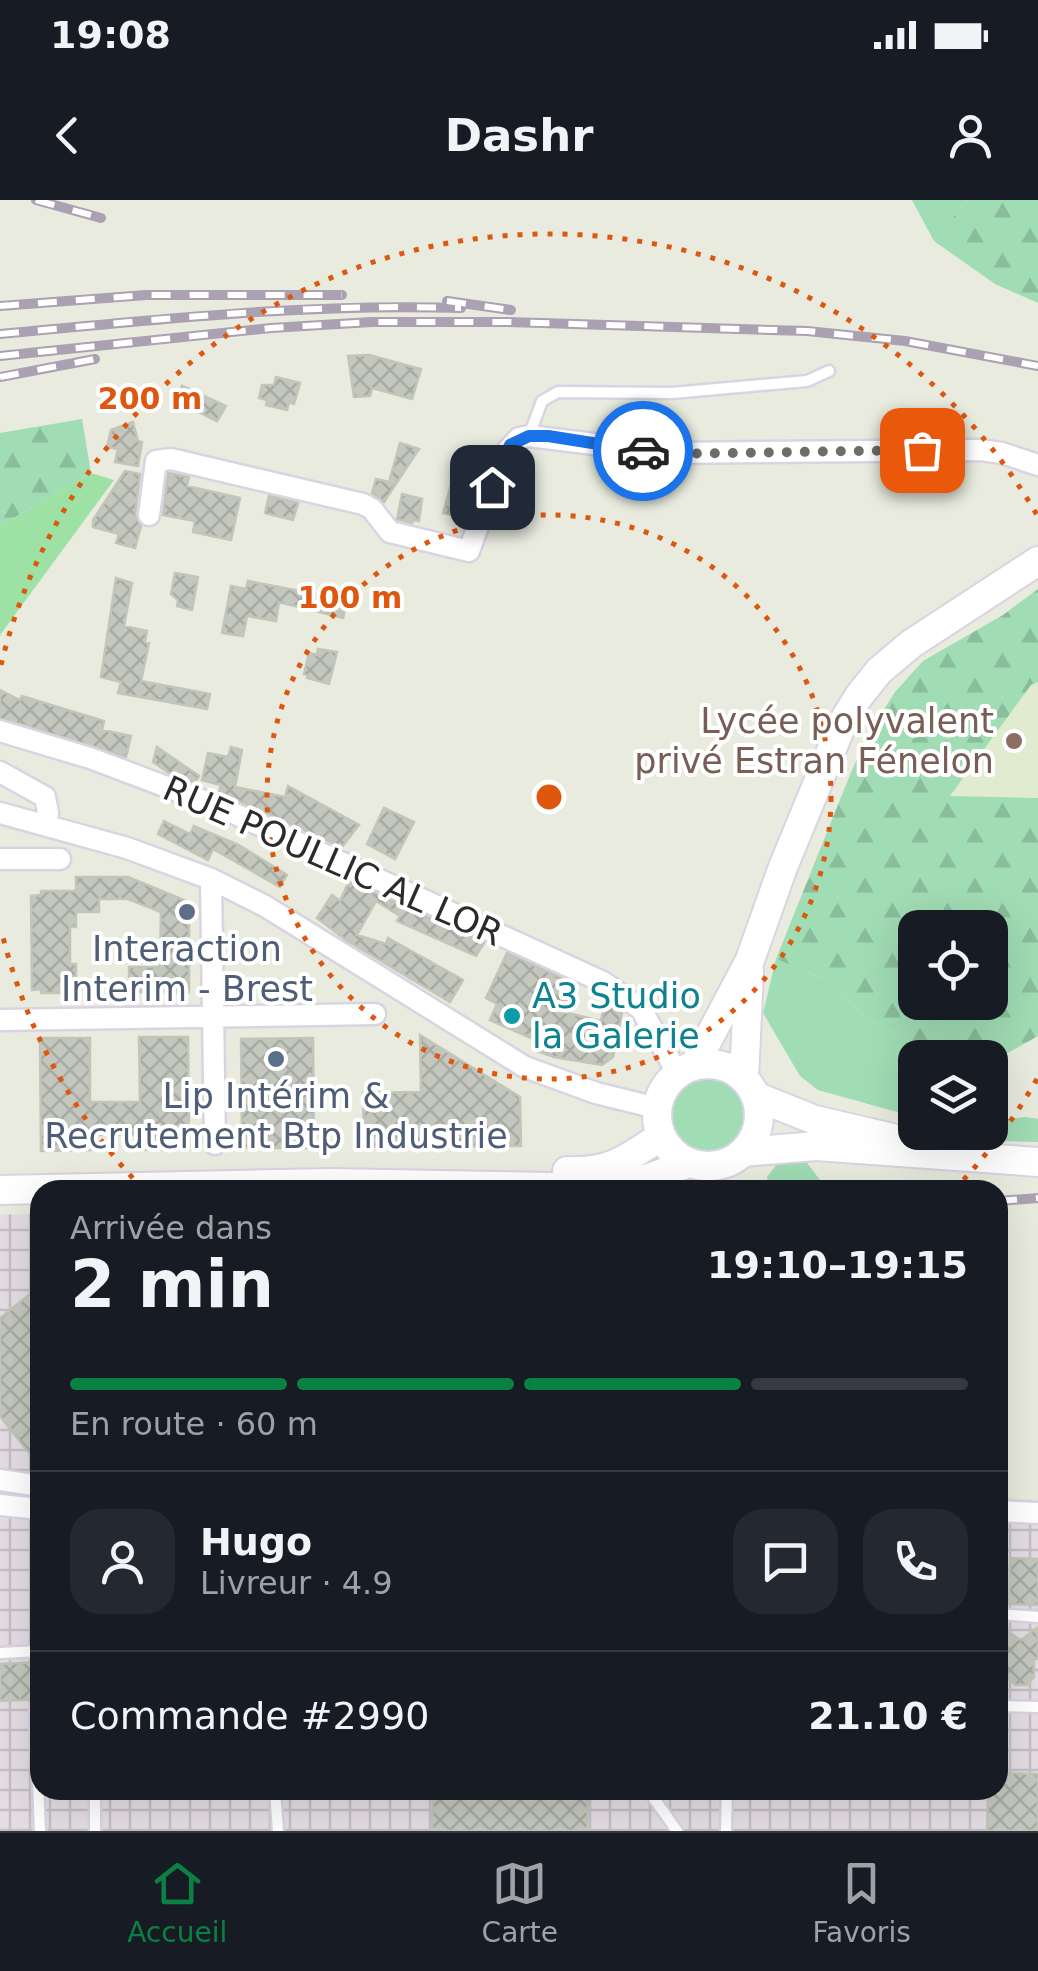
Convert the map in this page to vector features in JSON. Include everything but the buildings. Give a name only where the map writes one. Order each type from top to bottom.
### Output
[{"type":"main road","points":[[1038,561],[911,644],[879,671],[859,696],[843,722],[782,867],[750,960],[686,1070],[664,1089],[659,1122],[668,1147],[689,1162],[710,1166],[744,1152],[816,1146],[1038,1162]]},
{"type":"main road","points":[[744,1152],[759,1120],[750,1088],[750,960]]},
{"type":"main road","points":[[686,1070],[723,1067],[750,1088],[815,1120],[887,1137],[988,1151],[1038,1152]]},
{"type":"main road","points":[[0,1173],[443,1166],[590,1172],[614,1167],[659,1122]]},
{"type":"main road","points":[[643,1180],[689,1162]]},
{"type":"main road","points":[[0,1190],[30,1189]]},
{"type":"street","points":[[149,515],[156,461],[170,459],[363,504],[372,509],[390,532],[469,551],[504,454],[519,438],[529,436],[668,454],[981,450],[1038,466]]},
{"type":"street","name":"RUE POULLIC AL LOR","points":[[0,731],[90,758],[220,807],[603,982],[641,1009],[686,1070]]},
{"type":"street","points":[[8,776],[20,796],[8,815],[127,848],[212,879],[265,906],[524,1067],[659,1122]]},
{"type":"street","points":[[8,776],[45,796],[46,825]]},
{"type":"street","points":[[0,859],[60,859]]},
{"type":"street","points":[[212,879],[215,1144]]},
{"type":"street","points":[[0,1020],[376,1014]]},
{"type":"street","points":[[0,1480],[30,1485]]},
{"type":"street","points":[[1008,1512],[1038,1513]]},
{"type":"lane","points":[[529,436],[542,401],[558,392],[672,393],[807,380],[829,371]]},
{"type":"lane","points":[[8,1506],[30,1493]]},
{"type":"lane","points":[[1008,1615],[1038,1617]]},
{"type":"lane","points":[[0,1653],[30,1652]]},
{"type":"lane","points":[[1008,1706],[1038,1707]]},
{"type":"lane","points":[[39,1800],[40,1831]]},
{"type":"lane","points":[[94,1800],[95,1831]]},
{"type":"lane","points":[[276,1800],[278,1831]]},
{"type":"lane","points":[[655,1800],[677,1831]]},
{"type":"lane","points":[[726,1831],[728,1800]]},
{"type":"shaded area","name":"Lycée polyvalent privé Estran Fénelon","points":[[1038,682],[1038,798],[950,796],[1031,685]]},
{"type":"shaded area","points":[[30,1214],[30,1800],[1008,1800],[1008,1498],[1038,1500],[1038,1831],[0,1831],[0,1215]]},
{"type":"green space","points":[[912,200],[967,200],[934,241]]},
{"type":"green space","points":[[967,200],[1038,200],[1038,303],[995,284],[934,241]]},
{"type":"green space","points":[[82,419],[91,473],[0,526],[0,433]]},
{"type":"green space","points":[[91,473],[114,480],[0,635],[0,526]]},
{"type":"green space","points":[[1038,589],[1038,682],[1031,685],[950,796],[1038,798],[1038,1036],[1008,1053],[1008,1040],[906,1040],[869,1020],[824,979],[776,959],[868,735],[895,692],[923,661],[1003,615]]},
{"type":"green space","points":[[776,959],[824,979],[869,1020],[906,1040],[898,1040],[898,1112],[818,1090],[800,1076],[763,1013]]},
{"type":"green space","points":[[708,1077],[735,1088],[746,1115],[735,1142],[708,1153],[681,1142],[670,1115],[681,1088]]},
{"type":"green space","points":[[1008,1119],[1038,1119],[1038,1142],[1008,1141]]},
{"type":"green space","points":[[781,1159],[804,1159],[820,1180],[768,1180]]},
{"type":"railway","points":[[36,200],[101,218]]},
{"type":"railway","points":[[0,306],[146,295],[342,295]]},
{"type":"railway","points":[[447,301],[511,310]]},
{"type":"railway","points":[[0,334],[288,310],[461,308]]},
{"type":"railway","points":[[0,356],[271,328],[372,322],[508,322],[807,331],[905,341],[1038,366]]},
{"type":"railway","points":[[0,377],[95,359]]},
{"type":"railway","points":[[1008,1200],[1038,1198]]},
{"type":"way so far","points":[[643,451],[668,454],[922,450]]},
{"type":"place","name":"Lycée polyvalent privé Estran Fénelon","points":[[1014,741]]},
{"type":"place","name":"Interaction Interim - Brest","points":[[187,912]]},
{"type":"place","name":"A3 Studio la Galerie","points":[[512,1016]]},
{"type":"place","name":"Lip Intérim & Recrutement Btp Industrie","points":[[276,1059]]},
{"type":"route","points":[[492,487],[504,454],[519,438],[548,436],[643,451]]}]
